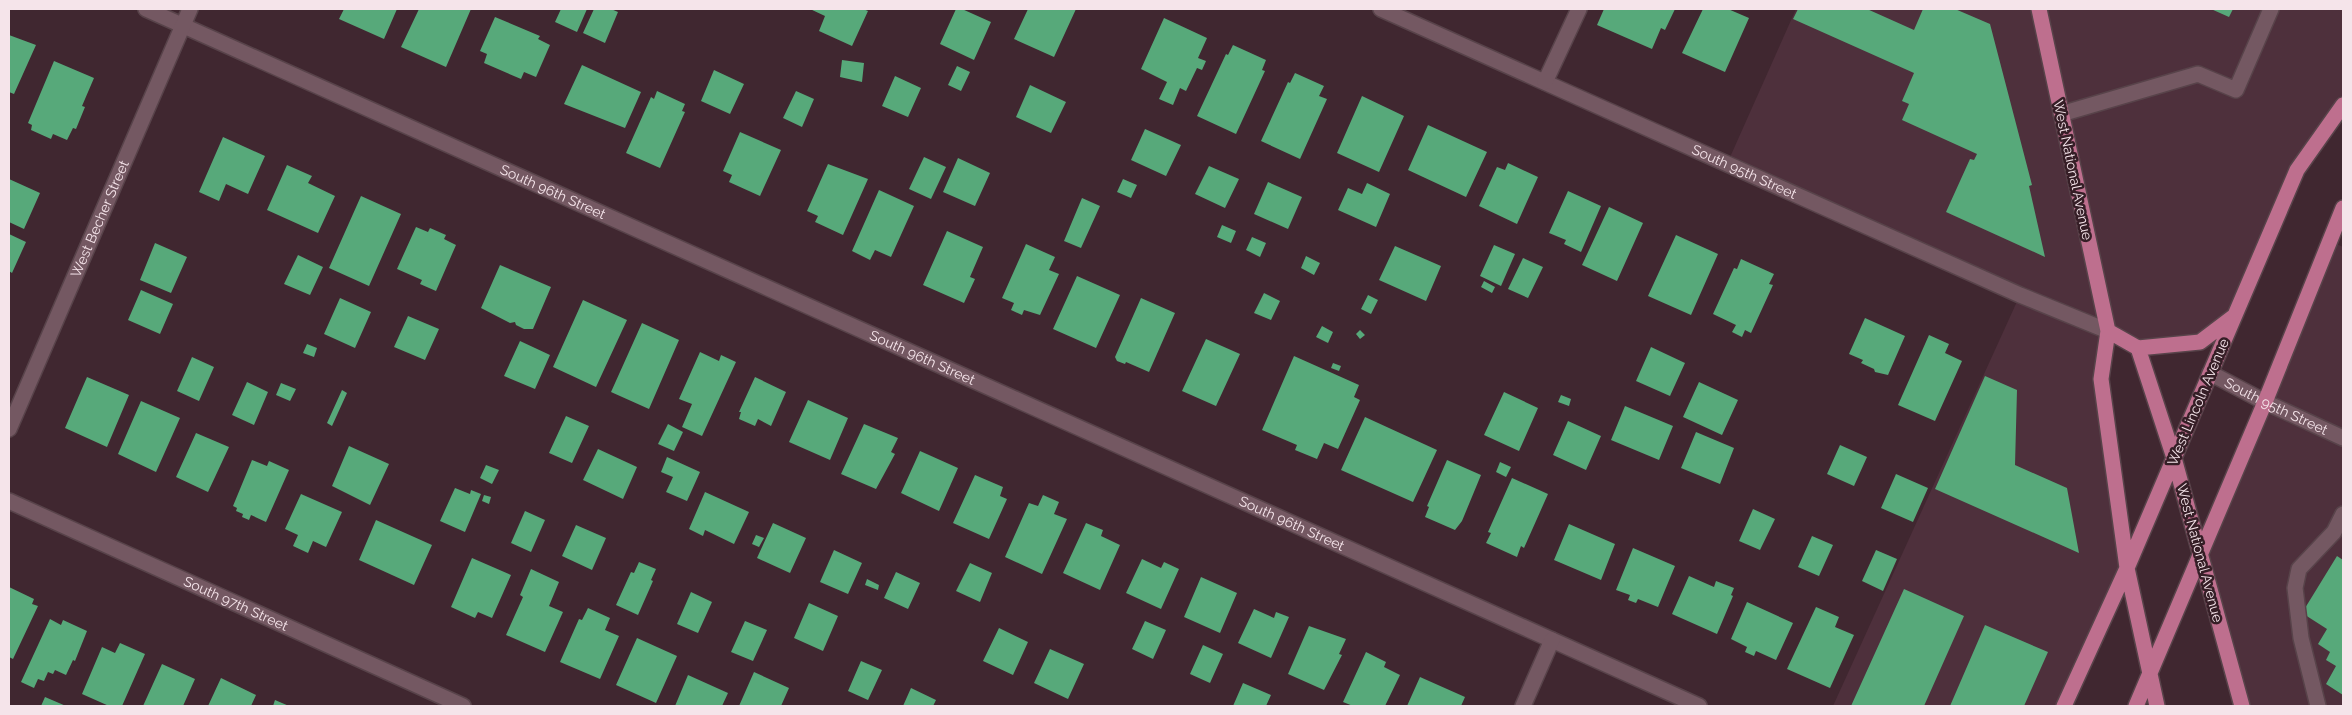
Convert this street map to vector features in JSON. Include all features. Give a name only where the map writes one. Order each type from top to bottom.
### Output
[{"type":"main road","name":"West National Avenue","points":[[2038,9],[2108,331],[2101,379],[2127,568],[2157,706]]},
{"type":"main road","name":"West Lincoln Avenue","points":[[2064,706],[2127,568],[2296,170],[2343,105]]},
{"type":"main road","points":[[2136,706],[2200,551],[2265,402],[2343,208]]},
{"type":"main road","points":[[2108,331],[2138,348],[2200,342],[2234,316]]},
{"type":"main road","name":"West National Avenue","points":[[2138,348],[2174,458],[2242,706]]},
{"type":"street","name":"South 96th Street","points":[[146,9],[1699,706]]},
{"type":"street","name":"West Becher Street","points":[[9,429],[190,9]]},
{"type":"street","name":"South 95th Street","points":[[1382,9],[2020,295],[2108,331]]},
{"type":"street","points":[[1546,82],[1578,9]]},
{"type":"street","points":[[2061,114],[2198,74],[2236,90],[2271,9]]},
{"type":"street","name":"South 95th Street","points":[[2210,373],[2265,402],[2343,438]]},
{"type":"street","name":"South 97th Street","points":[[9,501],[462,706]]},
{"type":"street","points":[[2318,706],[2301,638],[2295,588],[2299,569],[2334,532],[2343,514]]},
{"type":"street","points":[[1523,706],[1552,640]]},
{"type":"shaded area","points":[[1796,9],[2343,9],[2343,105],[2297,170],[2235,316],[2178,346],[2138,348],[2109,331],[2101,379],[2127,568],[2064,706],[1833,706],[2020,295],[1727,164]]},
{"type":"shaded area","points":[[2330,241],[2343,247],[2343,706],[2242,706],[2200,551]]},
{"type":"building","points":[[344,9],[397,9],[384,39],[339,19]]},
{"type":"building","points":[[419,9],[471,9],[446,67],[401,47]]},
{"type":"building","points":[[561,9],[587,9],[577,32],[555,22]]},
{"type":"building","points":[[594,9],[611,9],[618,12],[605,43],[583,33]]},
{"type":"building","points":[[810,9],[863,9],[868,11],[852,46],[819,31],[825,16]]},
{"type":"building","points":[[956,9],[962,9],[991,22],[974,60],[940,44]]},
{"type":"building","points":[[1028,9],[1076,9],[1054,57],[1014,39]]},
{"type":"building","points":[[1604,9],[1675,9],[1665,30],[1661,28],[1652,49],[1597,25]]},
{"type":"building","points":[[1703,9],[1728,9],[1749,18],[1725,72],[1682,53]]},
{"type":"building","points":[[1798,9],[1867,9],[1914,30],[1923,9],[1955,9],[1990,24],[2032,185],[2029,186],[2045,257],[1946,212],[1970,159],[1974,160],[1977,154],[1902,120],[1909,104],[1902,101],[1914,73],[1793,19]]},
{"type":"building","points":[[2211,9],[2233,9],[2229,17]]},
{"type":"building","points":[[495,17],[540,36],[538,39],[550,45],[536,77],[524,72],[521,79],[484,63],[487,54],[480,51]]},
{"type":"building","points":[[1164,18],[1207,38],[1198,58],[1206,61],[1202,70],[1197,68],[1186,91],[1180,88],[1173,105],[1159,99],[1167,82],[1141,69]]},
{"type":"building","points":[[9,35],[36,45],[14,94],[9,92]]},
{"type":"building","points":[[1233,45],[1266,60],[1262,70],[1265,71],[1236,134],[1197,116],[1226,54],[1228,55]]},
{"type":"building","points":[[842,60],[864,63],[862,82],[840,77]]},
{"type":"building","points":[[54,61],[94,78],[82,106],[85,107],[76,129],[73,128],[67,140],[53,134],[51,139],[31,130],[32,125],[28,123]]},
{"type":"building","points":[[582,65],[641,92],[625,128],[564,104]]},
{"type":"building","points":[[957,66],[970,72],[961,91],[948,85]]},
{"type":"building","points":[[714,70],[744,84],[730,114],[701,101]]},
{"type":"building","points":[[1295,73],[1324,86],[1319,96],[1327,99],[1300,159],[1261,141],[1288,82],[1290,83]]},
{"type":"building","points":[[895,76],[921,88],[908,117],[882,106]]},
{"type":"building","points":[[1030,85],[1066,102],[1051,133],[1016,117]]},
{"type":"building","points":[[657,91],[685,104],[682,111],[685,112],[660,168],[626,153],[651,97],[654,99]]},
{"type":"building","points":[[796,91],[814,99],[802,127],[783,118]]},
{"type":"building","points":[[1362,96],[1404,116],[1379,172],[1337,153]]},
{"type":"building","points":[[1428,125],[1487,152],[1466,197],[1408,170]]},
{"type":"building","points":[[1145,129],[1181,145],[1166,176],[1131,160]]},
{"type":"building","points":[[740,132],[781,150],[760,196],[729,182],[732,175],[723,171]]},
{"type":"building","points":[[223,137],[265,156],[248,194],[226,184],[219,201],[199,192]]},
{"type":"building","points":[[924,157],[946,167],[931,199],[909,189]]},
{"type":"building","points":[[958,158],[990,173],[975,206],[943,192]]},
{"type":"building","points":[[1508,163],[1538,177],[1517,224],[1479,206],[1497,167],[1505,170]]},
{"type":"building","points":[[828,164],[868,179],[843,235],[815,222],[818,216],[807,211]]},
{"type":"building","points":[[287,165],[312,176],[308,183],[335,196],[318,233],[267,210]]},
{"type":"building","points":[[1209,166],[1239,179],[1225,208],[1195,194]]},
{"type":"building","points":[[9,179],[40,193],[24,229],[9,222]]},
{"type":"building","points":[[1123,179],[1137,185],[1131,198],[1117,192]]},
{"type":"building","points":[[1268,182],[1302,197],[1288,229],[1254,214]]},
{"type":"building","points":[[1367,183],[1390,194],[1376,227],[1338,210],[1348,188],[1362,194]]},
{"type":"building","points":[[879,190],[914,206],[891,257],[875,250],[870,260],[852,251]]},
{"type":"building","points":[[1568,191],[1601,206],[1581,252],[1564,244],[1566,240],[1549,233]]},
{"type":"building","points":[[361,196],[401,214],[369,286],[329,268]]},
{"type":"building","points":[[1082,198],[1100,206],[1081,248],[1064,241]]},
{"type":"building","points":[[1609,207],[1643,223],[1617,281],[1582,265]]},
{"type":"building","points":[[1222,225],[1236,231],[1231,243],[1217,237]]},
{"type":"building","points":[[416,227],[428,232],[430,228],[446,235],[444,239],[456,245],[436,291],[420,284],[422,280],[397,269]]},
{"type":"building","points":[[947,231],[983,247],[970,277],[975,279],[964,303],[923,285]]},
{"type":"building","points":[[9,234],[26,242],[12,273],[9,271]]},
{"type":"building","points":[[1676,235],[1718,254],[1691,315],[1648,296]]},
{"type":"building","points":[[1252,237],[1266,243],[1260,257],[1246,250]]},
{"type":"building","points":[[155,243],[187,257],[171,293],[140,280]]},
{"type":"building","points":[[1026,244],[1055,257],[1049,270],[1059,274],[1040,315],[1024,310],[1022,315],[1011,310],[1014,303],[1002,298]]},
{"type":"building","points":[[1494,245],[1515,254],[1501,286],[1480,276]]},
{"type":"building","points":[[1395,246],[1441,266],[1426,301],[1379,280]]},
{"type":"building","points":[[298,255],[323,267],[310,295],[284,284]]},
{"type":"building","points":[[1306,256],[1320,263],[1314,275],[1301,268]]},
{"type":"building","points":[[1523,258],[1543,267],[1528,298],[1508,289]]},
{"type":"building","points":[[1741,259],[1774,274],[1769,284],[1773,285],[1751,333],[1745,330],[1742,337],[1732,332],[1736,325],[1713,314],[1734,268],[1737,269]]},
{"type":"building","points":[[500,265],[551,287],[533,329],[524,329],[516,325],[515,322],[510,323],[481,308]]},
{"type":"building","points":[[1077,276],[1120,295],[1096,348],[1053,329]]},
{"type":"building","points":[[1484,281],[1495,287],[1492,293],[1481,287]]},
{"type":"building","points":[[141,290],[173,304],[160,334],[128,320]]},
{"type":"building","points":[[1264,293],[1280,301],[1271,320],[1254,313]]},
{"type":"building","points":[[1368,295],[1378,300],[1371,314],[1361,309]]},
{"type":"building","points":[[340,298],[371,312],[355,348],[324,334]]},
{"type":"building","points":[[1141,298],[1175,313],[1149,372],[1126,362],[1125,364],[1117,361],[1115,357]]},
{"type":"building","points":[[583,300],[627,320],[596,387],[553,367]]},
{"type":"building","points":[[408,316],[439,329],[425,360],[394,347]]},
{"type":"building","points":[[1865,318],[1905,336],[1888,375],[1875,372],[1874,369],[1861,363],[1863,360],[1849,354]]},
{"type":"building","points":[[642,323],[679,340],[649,409],[611,392]]},
{"type":"building","points":[[1322,326],[1333,332],[1328,343],[1316,337]]},
{"type":"building","points":[[1360,330],[1365,335],[1360,339],[1356,334]]},
{"type":"building","points":[[1929,335],[1949,344],[1945,353],[1962,361],[1935,421],[1898,405]]},
{"type":"building","points":[[1206,339],[1240,354],[1216,406],[1182,391]]},
{"type":"building","points":[[520,341],[550,355],[535,389],[504,376]]},
{"type":"building","points":[[307,344],[317,348],[314,357],[303,353]]},
{"type":"building","points":[[1651,347],[1685,363],[1670,396],[1636,381]]},
{"type":"building","points":[[700,352],[719,361],[721,355],[736,362],[702,436],[682,427],[692,404],[679,399]]},
{"type":"building","points":[[1294,356],[1359,385],[1354,397],[1360,400],[1338,449],[1324,443],[1317,459],[1295,450],[1297,445],[1262,430]]},
{"type":"building","points":[[192,357],[214,367],[199,401],[177,391]]},
{"type":"building","points":[[1333,363],[1341,366],[1339,371],[1331,368]]},
{"type":"building","points":[[1985,376],[2017,390],[2015,465],[2067,488],[2079,553],[1935,489]]},
{"type":"building","points":[[87,377],[129,395],[107,447],[65,428]]},
{"type":"building","points":[[755,377],[786,392],[771,426],[758,419],[755,426],[739,419],[741,412],[739,412]]},
{"type":"building","points":[[247,382],[268,392],[254,425],[232,415]]},
{"type":"building","points":[[1699,382],[1738,400],[1722,435],[1683,417]]},
{"type":"building","points":[[281,383],[296,389],[290,401],[276,395]]},
{"type":"building","points":[[342,390],[347,393],[332,426],[327,423]]},
{"type":"building","points":[[1504,392],[1538,408],[1519,451],[1484,435]]},
{"type":"building","points":[[1561,395],[1571,399],[1569,406],[1558,402]]},
{"type":"building","points":[[808,400],[848,418],[830,460],[789,442]]},
{"type":"building","points":[[141,401],[180,418],[156,472],[118,454]]},
{"type":"building","points":[[1625,406],[1673,426],[1659,460],[1611,440]]},
{"type":"building","points":[[566,416],[589,426],[572,463],[549,453]]},
{"type":"building","points":[[1365,417],[1437,450],[1413,502],[1341,470]]},
{"type":"building","points":[[1568,421],[1601,436],[1586,470],[1553,455]]},
{"type":"building","points":[[668,424],[683,432],[674,451],[658,444]]},
{"type":"building","points":[[864,424],[898,438],[891,452],[895,454],[876,489],[841,474]]},
{"type":"building","points":[[1696,432],[1734,448],[1720,484],[1681,468]]},
{"type":"building","points":[[196,433],[229,447],[208,492],[176,477]]},
{"type":"building","points":[[1840,445],[1867,457],[1854,486],[1827,474]]},
{"type":"building","points":[[349,446],[389,464],[370,505],[332,486]]},
{"type":"building","points":[[598,449],[637,467],[623,499],[583,480]]},
{"type":"building","points":[[920,451],[958,468],[939,511],[901,493]]},
{"type":"building","points":[[667,457],[700,472],[687,501],[666,492],[673,477],[661,472]]},
{"type":"building","points":[[252,460],[267,466],[269,461],[289,470],[266,522],[251,515],[249,520],[242,517],[243,514],[236,511],[237,508],[233,506]]},
{"type":"building","points":[[1447,460],[1481,475],[1462,521],[1455,530],[1425,517],[1429,507],[1427,506]]},
{"type":"building","points":[[1500,462],[1511,467],[1506,477],[1496,472]]},
{"type":"building","points":[[486,465],[499,470],[492,484],[480,478]]},
{"type":"building","points":[[1896,474],[1928,488],[1913,522],[1881,508]]},
{"type":"building","points":[[975,475],[1003,487],[1000,496],[1007,499],[989,539],[953,523]]},
{"type":"building","points":[[1512,478],[1548,494],[1524,548],[1521,546],[1517,557],[1486,543],[1491,533],[1488,532]]},
{"type":"building","points":[[455,488],[470,494],[471,490],[481,494],[465,532],[440,521]]},
{"type":"building","points":[[705,492],[749,512],[734,544],[705,530],[703,536],[689,529]]},
{"type":"building","points":[[301,494],[342,512],[326,547],[313,541],[308,553],[293,546],[298,535],[285,529]]},
{"type":"building","points":[[484,495],[491,497],[489,504],[482,501]]},
{"type":"building","points":[[1043,495],[1059,502],[1054,514],[1067,519],[1042,574],[1005,557],[1029,503],[1038,506]]},
{"type":"building","points":[[1753,509],[1775,519],[1760,550],[1739,541]]},
{"type":"building","points":[[525,511],[545,520],[531,552],[511,543]]},
{"type":"building","points":[[376,520],[432,545],[414,585],[359,560]]},
{"type":"building","points":[[773,523],[806,538],[790,573],[757,558]]},
{"type":"building","points":[[1086,523],[1103,530],[1101,536],[1120,545],[1100,590],[1063,573]]},
{"type":"building","points":[[1569,524],[1615,544],[1601,580],[1554,560]]},
{"type":"building","points":[[576,525],[606,538],[592,570],[562,556]]},
{"type":"building","points":[[756,535],[764,538],[759,547],[752,544]]},
{"type":"building","points":[[1812,536],[1833,545],[1819,576],[1798,567]]},
{"type":"building","points":[[1633,548],[1675,566],[1658,607],[1638,599],[1636,603],[1628,600],[1630,595],[1616,590]]},
{"type":"building","points":[[834,550],[862,563],[848,594],[820,582]]},
{"type":"building","points":[[1876,550],[1897,559],[1883,591],[1862,581]]},
{"type":"building","points":[[2337,556],[2343,560],[2343,695],[2326,684],[2336,666],[2326,660],[2330,652],[2318,644],[2327,629],[2302,613]]},
{"type":"building","points":[[472,558],[511,575],[492,618],[478,612],[475,618],[451,607]]},
{"type":"building","points":[[1142,559],[1161,568],[1164,562],[1179,569],[1161,609],[1126,593]]},
{"type":"building","points":[[639,562],[656,569],[651,580],[653,581],[638,615],[616,605],[631,572],[634,573]]},
{"type":"building","points":[[970,563],[992,573],[980,602],[956,591]]},
{"type":"building","points":[[531,569],[559,582],[549,606],[563,612],[545,652],[506,635],[523,597],[520,595]]},
{"type":"building","points":[[896,572],[920,583],[908,609],[884,598]]},
{"type":"building","points":[[1689,576],[1714,587],[1716,581],[1734,588],[1731,595],[1733,596],[1717,634],[1672,614]]},
{"type":"building","points":[[1201,577],[1237,593],[1220,633],[1184,617]]},
{"type":"building","points":[[867,579],[879,585],[878,590],[865,585]]},
{"type":"building","points":[[9,587],[34,599],[32,604],[38,606],[13,659],[9,657]]},
{"type":"building","points":[[1904,589],[1964,616],[1924,706],[1851,706]]},
{"type":"building","points":[[691,592],[712,602],[698,633],[677,624]]},
{"type":"building","points":[[1747,602],[1793,623],[1776,660],[1756,651],[1754,656],[1745,652],[1747,647],[1731,639]]},
{"type":"building","points":[[809,603],[838,616],[823,651],[794,638]]},
{"type":"building","points":[[1816,607],[1839,617],[1835,627],[1854,635],[1830,688],[1787,669]]},
{"type":"building","points":[[588,608],[610,618],[605,630],[619,636],[600,679],[560,662],[579,619],[582,620]]},
{"type":"building","points":[[1254,609],[1274,618],[1276,612],[1289,617],[1271,658],[1238,643]]},
{"type":"building","points":[[50,619],[61,625],[63,620],[87,631],[75,661],[73,660],[66,675],[55,670],[53,674],[48,672],[44,681],[38,679],[34,688],[21,682]]},
{"type":"building","points":[[745,621],[767,630],[753,661],[731,652]]},
{"type":"building","points":[[1145,621],[1166,630],[1153,659],[1132,649]]},
{"type":"building","points":[[1985,625],[2048,652],[2024,706],[1950,706]]},
{"type":"building","points":[[1309,626],[1346,639],[1339,654],[1342,655],[1324,690],[1288,674]]},
{"type":"building","points":[[999,628],[1028,642],[1013,675],[983,661]]},
{"type":"building","points":[[637,638],[677,656],[656,703],[616,685]]},
{"type":"building","points":[[120,643],[145,654],[122,706],[109,706],[82,694],[102,647],[115,653]]},
{"type":"building","points":[[1203,645],[1223,654],[1210,683],[1190,674]]},
{"type":"building","points":[[1050,649],[1084,664],[1068,699],[1034,683]]},
{"type":"building","points":[[1366,652],[1386,662],[1384,667],[1400,675],[1385,706],[1353,706],[1343,702]]},
{"type":"building","points":[[861,661],[882,670],[868,700],[848,691]]},
{"type":"building","points":[[162,664],[195,679],[183,706],[143,706]]},
{"type":"building","points":[[754,672],[789,688],[781,706],[739,706]]},
{"type":"building","points":[[688,675],[728,693],[722,706],[675,706]]},
{"type":"building","points":[[1420,677],[1465,697],[1461,706],[1407,706]]},
{"type":"building","points":[[221,678],[256,695],[251,706],[208,706]]},
{"type":"building","points":[[1243,683],[1271,695],[1266,706],[1233,706]]},
{"type":"building","points":[[911,688],[936,700],[933,706],[903,706]]},
{"type":"building","points":[[45,697],[66,706],[41,706]]},
{"type":"building","points":[[275,700],[289,706],[273,706]]}]
